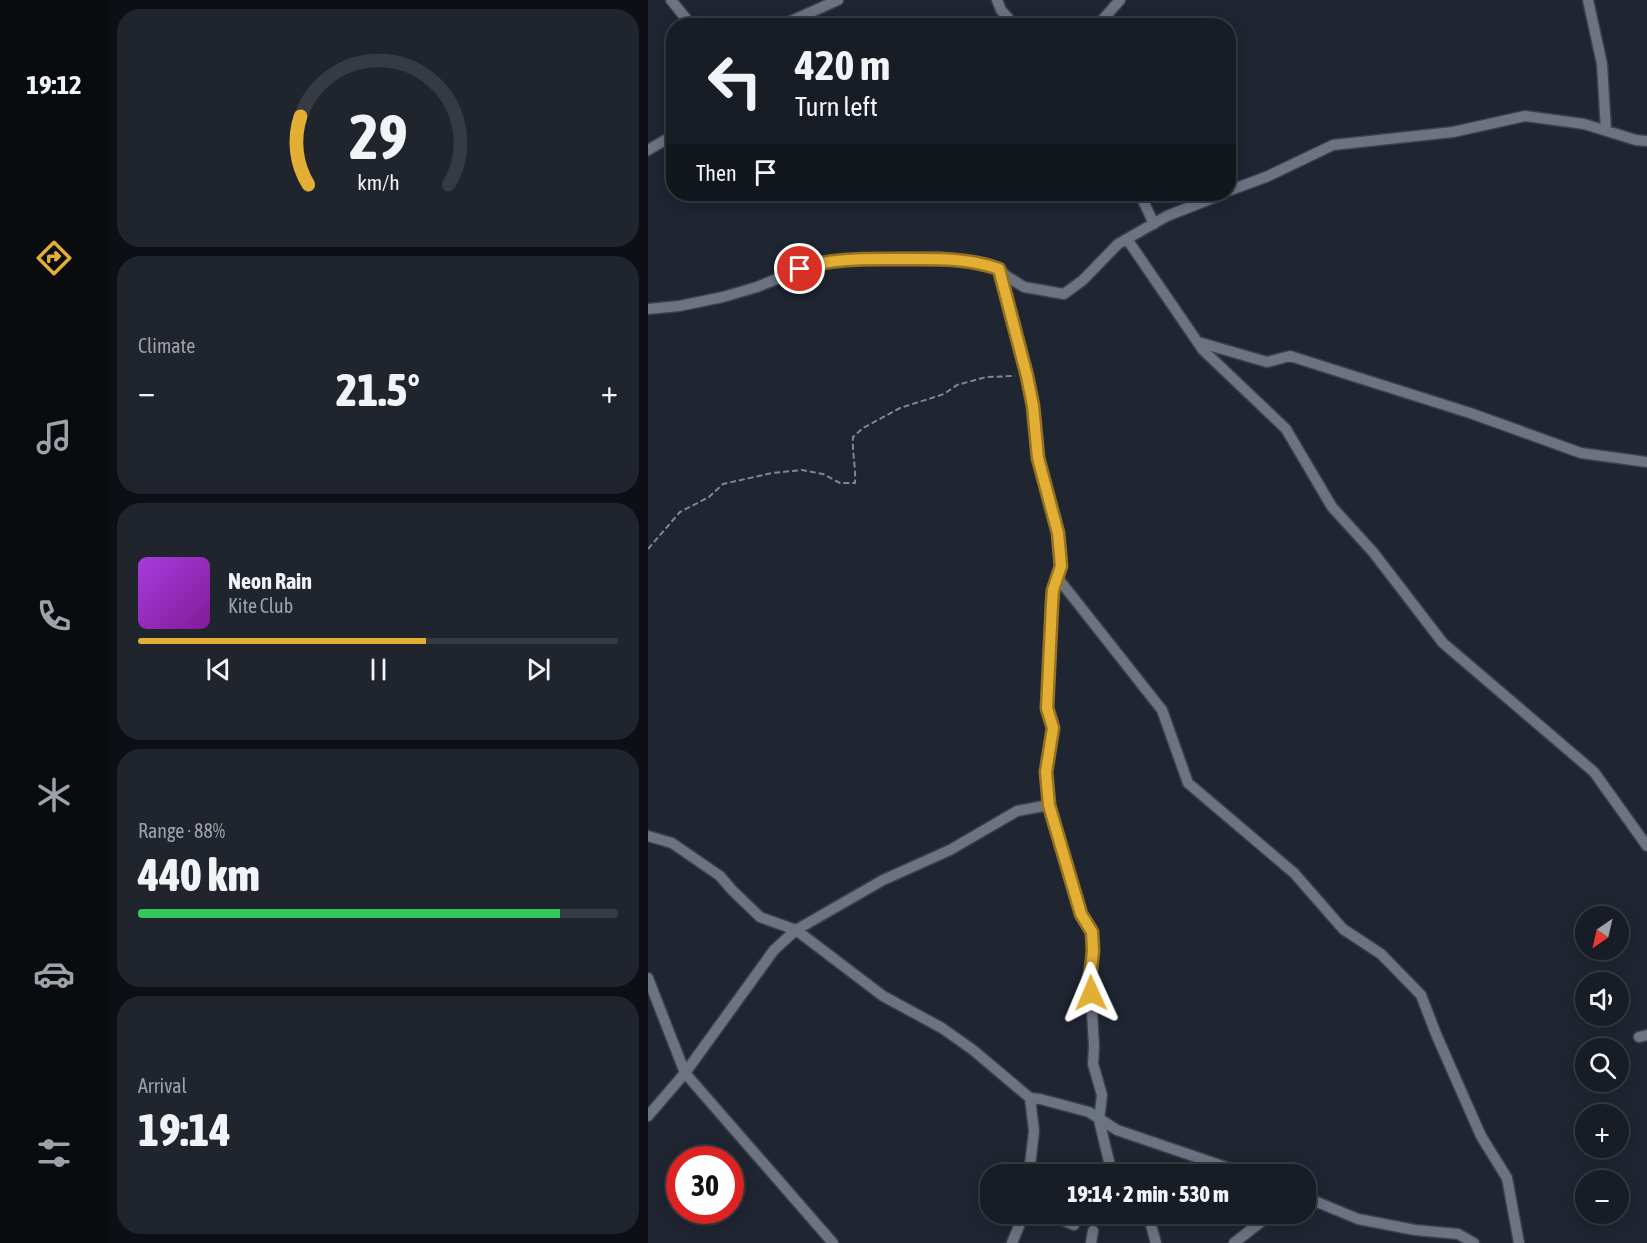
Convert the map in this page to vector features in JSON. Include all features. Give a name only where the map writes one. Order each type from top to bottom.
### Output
[{"type":"street","points":[[671,0],[686,18]]},
{"type":"street","points":[[798,18],[838,0]]},
{"type":"street","points":[[997,0],[1001,10],[1008,18]]},
{"type":"street","points":[[1104,18],[1120,0]]},
{"type":"street","points":[[1588,0],[1602,64],[1606,130]]},
{"type":"street","points":[[1236,189],[1333,145],[1453,132],[1525,116],[1584,124],[1647,141]]},
{"type":"street","points":[[648,150],[666,140]]},
{"type":"street","points":[[1143,201],[1154,224]]},
{"type":"street","points":[[648,309],[679,306],[723,297],[757,287],[814,264],[838,260],[938,258],[999,269],[1008,278],[1024,287],[1064,294],[1083,280],[1118,244],[1167,216],[1205,201]]},
{"type":"street","points":[[1127,239],[1203,350],[1286,429],[1332,507],[1373,552],[1443,644],[1594,772],[1647,846]]},
{"type":"street","points":[[999,269],[1027,376],[1033,406],[1038,458],[1058,533],[1061,566],[1053,590],[1047,708],[1053,728],[1046,772],[1049,805],[1081,914],[1092,932],[1093,951],[1090,977],[1093,1064],[1102,1095],[1100,1120],[1110,1164]]},
{"type":"street","points":[[1198,342],[1267,362],[1290,357],[1470,413],[1581,453],[1647,462]]},
{"type":"street","points":[[1057,577],[1162,710],[1188,783],[1294,873],[1342,929],[1381,954],[1421,995],[1481,1136],[1508,1178],[1519,1243]]},
{"type":"street","points":[[648,1116],[685,1073],[774,950],[796,930],[884,880],[950,850],[1017,812],[1049,805]]},
{"type":"street","points":[[648,836],[672,843],[720,876],[760,917],[796,930],[876,991],[942,1028],[973,1050],[1030,1098],[1089,1112],[1117,1130],[1217,1164]]},
{"type":"street","points":[[648,978],[685,1073],[833,1243]]},
{"type":"street","points":[[1029,1164],[1034,1131],[1030,1098]]},
{"type":"street","points":[[1316,1202],[1358,1219],[1415,1230],[1458,1234],[1474,1243]]},
{"type":"street","points":[[1012,1243],[1020,1224]]},
{"type":"street","points":[[1151,1224],[1156,1243]]},
{"type":"street","points":[[1234,1243],[1258,1224]]},
{"type":"street","points":[[1091,1243],[1093,1231]]},
{"type":"path","points":[[648,549],[680,512],[709,497],[723,484],[772,472],[802,470],[823,474],[840,483],[855,483],[853,437],[863,428],[900,408],[944,394],[957,385],[986,376],[1027,376]]},
{"type":"route","points":[[800,269],[838,260],[938,258],[999,269],[1027,376],[1033,406],[1038,458],[1058,533],[1061,566],[1053,590],[1047,708],[1053,728],[1046,772],[1051,816],[1081,914],[1092,932],[1091,993]]}]
